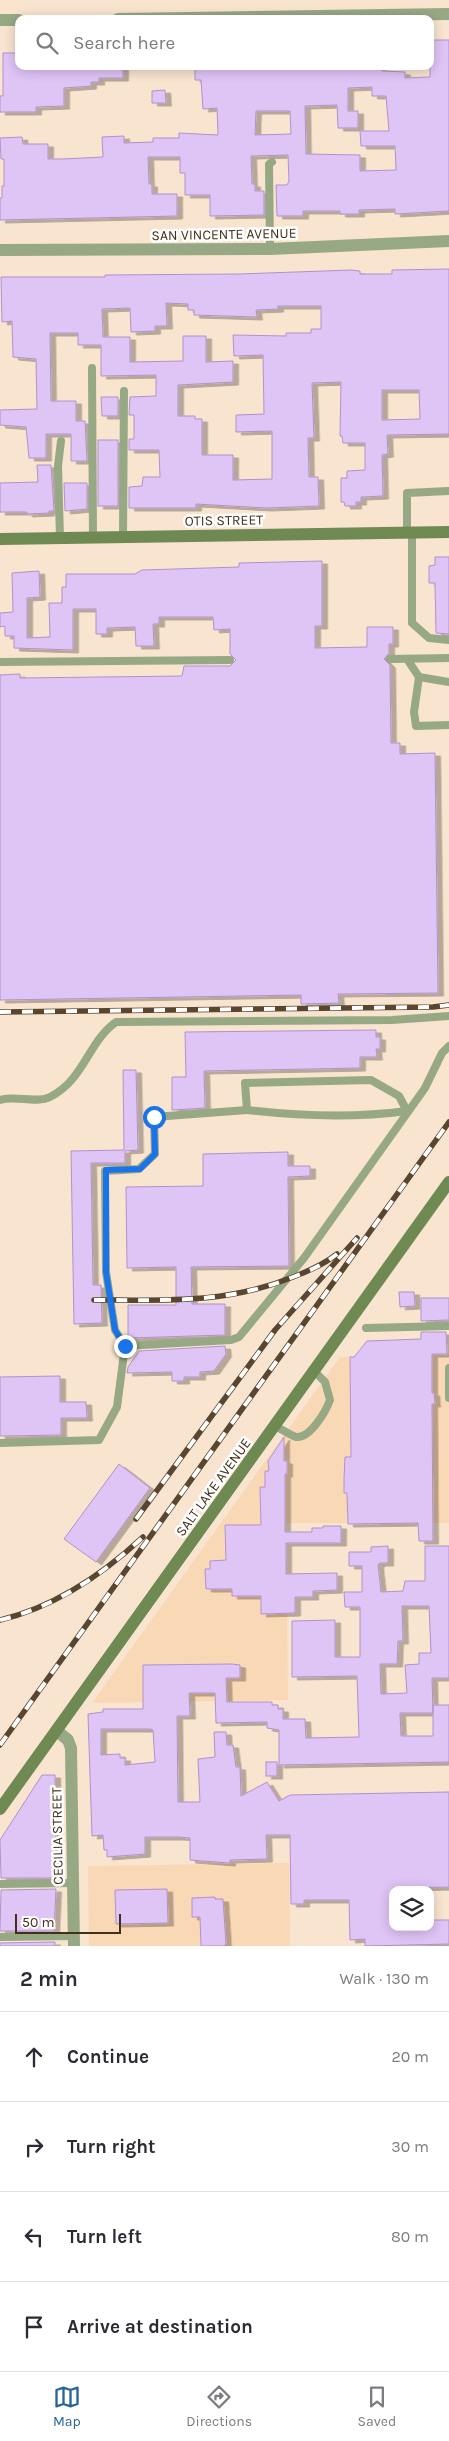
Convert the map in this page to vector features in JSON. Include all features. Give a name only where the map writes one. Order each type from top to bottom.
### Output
[{"type":"street","points":[[383,15],[449,14]]},
{"type":"street","points":[[0,20],[15,20]]},
{"type":"street","name":"SAN VINCENTE AVENUE","points":[[0,250],[270,249],[449,242]]},
{"type":"street","name":"OTIS STREET","points":[[0,539],[449,532]]},
{"type":"street","name":"SALT LAKE AVENUE","points":[[0,1809],[449,1182]]},
{"type":"street","name":"CECILIA STREET","points":[[57,1731],[68,1740],[71,1748],[74,1941]]},
{"type":"lane","points":[[270,249],[269,164],[272,162]]},
{"type":"lane","points":[[92,368],[92,537]]},
{"type":"lane","points":[[123,537],[124,392]]},
{"type":"lane","points":[[60,538],[58,466],[61,441]]},
{"type":"lane","points":[[448,491],[407,493],[412,622],[429,638],[449,640]]},
{"type":"lane","points":[[390,659],[449,658]]},
{"type":"lane","points":[[407,659],[419,678],[414,712],[416,726],[449,725]]},
{"type":"lane","points":[[0,662],[230,660]]},
{"type":"lane","points":[[419,678],[449,682]]},
{"type":"lane","points":[[0,1100],[48,1098],[70,1084],[104,1031],[116,1022],[392,1020],[449,1016]]},
{"type":"lane","points":[[125,1346],[231,1340],[239,1337],[304,1258],[425,1088],[442,1053],[449,1046]]},
{"type":"lane","points":[[247,1110],[245,1083],[371,1080],[399,1096],[407,1111]]},
{"type":"lane","points":[[0,1443],[99,1440],[117,1407],[125,1346],[115,1330],[106,1272],[106,1170],[140,1169],[155,1154],[154,1117],[247,1110],[280,1114],[380,1115],[407,1111]]},
{"type":"lane","points":[[366,1328],[449,1326]]},
{"type":"lane","points":[[449,1368],[449,1398]]},
{"type":"lane","points":[[275,1426],[294,1437],[301,1437],[315,1426],[330,1400],[329,1389],[314,1371]]},
{"type":"lane","points":[[0,1884],[73,1884]]},
{"type":"lane","points":[[0,1938],[74,1941]]},
{"type":"shaded area","points":[[449,1355],[449,1523],[286,1523],[288,1700],[92,1703],[340,1357]]},
{"type":"shaded area","points":[[289,1863],[290,1946],[89,1946],[88,1866]]},
{"type":"building","points":[[434,40],[449,40],[449,211],[395,214],[395,209],[359,210],[359,214],[340,214],[340,211],[303,211],[303,216],[277,216],[276,185],[287,185],[289,181],[288,155],[251,156],[252,184],[255,184],[255,191],[264,191],[264,215],[210,216],[210,195],[185,195],[185,173],[180,173],[180,157],[148,157],[149,184],[152,184],[152,194],[177,194],[177,216],[0,220],[0,198],[2,198],[2,186],[4,186],[4,159],[1,159],[0,138],[22,137],[23,144],[48,144],[48,159],[62,159],[103,157],[102,137],[124,136],[124,143],[153,142],[153,138],[179,138],[179,133],[218,135],[217,108],[203,109],[201,80],[195,80],[195,70],[382,70],[405,72],[405,78],[430,77],[430,70],[434,70]],"holes":[[[372,87],[372,96],[386,96],[389,131],[360,131],[361,146],[395,146],[396,170],[360,171],[360,155],[306,154],[305,106],[337,105],[338,128],[358,128],[358,111],[348,111],[348,88]],[[256,111],[290,111],[291,134],[255,135]]]},
{"type":"building","points":[[3,53],[15,53],[15,70],[123,70],[123,78],[99,78],[99,82],[91,82],[91,86],[64,88],[64,106],[36,107],[36,112],[0,112],[0,96],[3,96]]},
{"type":"building","points":[[165,90],[166,103],[152,103],[152,91]]},
{"type":"building","points":[[449,269],[449,434],[387,435],[388,454],[382,455],[383,496],[361,497],[361,502],[356,502],[356,506],[345,506],[344,502],[341,502],[341,478],[347,478],[347,471],[365,470],[365,443],[343,443],[342,436],[340,436],[341,382],[312,383],[314,438],[308,438],[309,477],[318,477],[319,506],[266,508],[196,504],[196,508],[129,508],[129,487],[142,486],[143,477],[160,477],[159,450],[129,450],[129,439],[134,439],[134,415],[129,415],[130,397],[156,396],[156,375],[101,376],[101,345],[78,345],[78,333],[50,333],[51,401],[76,401],[76,421],[85,421],[87,461],[71,461],[71,434],[46,434],[46,458],[29,458],[26,427],[0,425],[0,410],[37,409],[36,359],[13,357],[12,321],[2,322],[1,277],[105,277],[105,275],[239,274],[351,270],[360,271],[360,274],[392,274],[392,270]],"holes":[[[166,303],[188,304],[188,310],[194,310],[194,315],[257,317],[256,310],[278,309],[278,306],[321,306],[321,329],[311,329],[311,333],[286,333],[286,336],[233,335],[234,356],[263,355],[264,414],[236,415],[236,432],[272,431],[272,479],[233,480],[233,455],[202,455],[202,419],[195,419],[195,416],[178,416],[178,385],[233,382],[233,361],[206,362],[206,336],[183,336],[183,361],[130,362],[130,337],[103,337],[102,309],[130,308],[131,332],[155,331],[155,326],[167,326]],[[382,390],[419,390],[420,419],[382,420]]]},
{"type":"building","points":[[101,397],[118,397],[118,416],[102,416]]},
{"type":"building","points":[[98,440],[118,440],[118,506],[98,506]]},
{"type":"building","points":[[37,465],[51,465],[54,511],[27,514],[27,512],[0,512],[0,483],[38,482]]},
{"type":"building","points":[[64,483],[87,483],[87,509],[65,511]]},
{"type":"building","points":[[435,557],[449,557],[449,634],[436,633],[435,583],[429,583],[429,566],[435,565]]},
{"type":"building","points":[[322,561],[322,626],[315,626],[315,648],[367,647],[367,627],[393,627],[393,644],[389,644],[389,653],[384,659],[390,665],[391,743],[400,743],[400,754],[435,753],[438,993],[338,994],[339,1003],[301,1004],[301,995],[0,1000],[0,675],[20,674],[20,678],[182,676],[184,666],[230,666],[236,660],[230,654],[230,629],[214,630],[213,617],[159,617],[159,624],[153,624],[154,646],[136,646],[135,627],[107,628],[107,634],[96,634],[96,609],[73,609],[73,650],[14,648],[14,636],[5,636],[5,626],[0,627],[0,613],[13,612],[12,573],[39,571],[40,597],[27,598],[27,638],[50,637],[49,603],[62,603],[62,587],[66,587],[66,574],[135,574],[142,570],[239,567],[239,563]]},
{"type":"building","points":[[376,1030],[376,1037],[380,1037],[380,1049],[376,1049],[377,1057],[360,1057],[360,1068],[204,1071],[205,1108],[172,1110],[172,1077],[186,1077],[185,1032]]},
{"type":"building","points":[[123,1070],[136,1070],[138,1150],[125,1151],[125,1163],[91,1163],[93,1285],[101,1285],[102,1323],[74,1324],[71,1151],[124,1150]]},
{"type":"building","points":[[288,1152],[288,1166],[310,1166],[310,1176],[288,1177],[289,1266],[191,1267],[192,1304],[225,1304],[225,1335],[128,1338],[128,1305],[176,1305],[176,1267],[127,1268],[126,1187],[203,1186],[203,1154]]},
{"type":"building","points":[[399,1292],[414,1292],[415,1306],[400,1307]]},
{"type":"building","points":[[421,1298],[449,1298],[449,1320],[421,1321]]},
{"type":"building","points":[[421,1332],[446,1332],[447,1354],[432,1354],[432,1393],[434,1393],[435,1404],[432,1404],[433,1541],[419,1541],[418,1523],[348,1524],[347,1493],[344,1493],[345,1457],[351,1457],[350,1357],[354,1357],[367,1341],[421,1339]]},
{"type":"building","points":[[225,1346],[226,1354],[214,1371],[200,1372],[200,1377],[184,1377],[184,1381],[172,1381],[172,1372],[127,1373],[128,1367],[139,1351]]},
{"type":"building","points":[[60,1376],[60,1402],[86,1402],[87,1418],[61,1418],[61,1435],[0,1436],[0,1377]]},
{"type":"building","points":[[284,1437],[284,1461],[287,1461],[287,1474],[285,1474],[285,1532],[312,1532],[312,1528],[341,1526],[341,1543],[286,1543],[286,1574],[337,1573],[337,1590],[313,1591],[313,1597],[295,1597],[295,1613],[261,1614],[261,1596],[232,1596],[232,1589],[206,1589],[205,1569],[210,1569],[210,1561],[226,1560],[225,1525],[261,1525],[260,1487],[265,1487],[265,1471],[269,1471],[268,1461]]},
{"type":"building","points":[[119,1464],[150,1488],[96,1562],[64,1539]]},
{"type":"building","points":[[388,1546],[388,1563],[380,1563],[378,1565],[381,1592],[403,1591],[405,1581],[425,1581],[425,1546],[449,1546],[449,1678],[432,1678],[433,1713],[433,1705],[449,1705],[449,1762],[279,1765],[279,1730],[267,1728],[267,1722],[216,1723],[215,1693],[189,1693],[190,1716],[177,1716],[178,1802],[200,1802],[198,1759],[215,1757],[214,1732],[226,1732],[227,1745],[233,1745],[236,1767],[240,1767],[241,1796],[267,1782],[279,1801],[290,1795],[449,1792],[449,1887],[389,1886],[389,1931],[434,1931],[434,1920],[449,1920],[449,1944],[365,1946],[365,1939],[350,1940],[349,1900],[304,1900],[304,1904],[291,1904],[290,1835],[266,1835],[267,1859],[230,1860],[230,1863],[190,1860],[190,1838],[179,1837],[145,1837],[145,1854],[107,1857],[107,1850],[104,1850],[103,1835],[92,1836],[88,1714],[103,1712],[103,1709],[143,1709],[143,1665],[240,1665],[240,1678],[226,1678],[227,1702],[272,1702],[272,1705],[278,1705],[278,1709],[283,1709],[283,1719],[305,1719],[306,1738],[359,1737],[357,1676],[292,1677],[292,1621],[335,1620],[335,1657],[360,1657],[360,1607],[345,1607],[344,1592],[362,1592],[362,1566],[349,1566],[349,1552],[371,1552],[371,1547]],"holes":[[[402,1606],[429,1606],[431,1653],[419,1653],[419,1664],[405,1665],[407,1693],[381,1694],[380,1664],[397,1664],[398,1641],[403,1641]],[[400,1713],[433,1713],[433,1736],[401,1736]],[[101,1729],[153,1730],[155,1762],[125,1765],[125,1758],[120,1758],[120,1754],[101,1755]]]},
{"type":"building","points":[[266,1762],[277,1762],[277,1776],[266,1776]]},
{"type":"building","points":[[42,1775],[55,1775],[56,1878],[1,1878],[0,1840]]},
{"type":"building","points":[[56,1889],[54,1931],[0,1931],[1,1890]]},
{"type":"building","points":[[167,1889],[168,1923],[116,1924],[115,1890]]},
{"type":"building","points":[[215,1897],[215,1899],[223,1899],[226,1944],[224,1946],[201,1946],[200,1917],[192,1917],[192,1898]]},
{"type":"building","points":[[55,1942],[55,1946],[0,1946],[0,1943]]},
{"type":"railway","points":[[0,1012],[433,1007],[449,1005]]},
{"type":"railway","points":[[0,1745],[449,1122]]},
{"type":"railway","points":[[136,1519],[275,1330],[357,1238]]},
{"type":"railway","points":[[94,1300],[195,1299],[244,1292],[268,1286],[305,1272],[321,1265],[337,1254]]},
{"type":"railway","points":[[0,1620],[40,1607],[77,1588],[111,1564],[143,1537]]},
{"type":"route","points":[[125,1346],[115,1330],[106,1272],[106,1170],[140,1169],[155,1154],[154,1117]]}]
